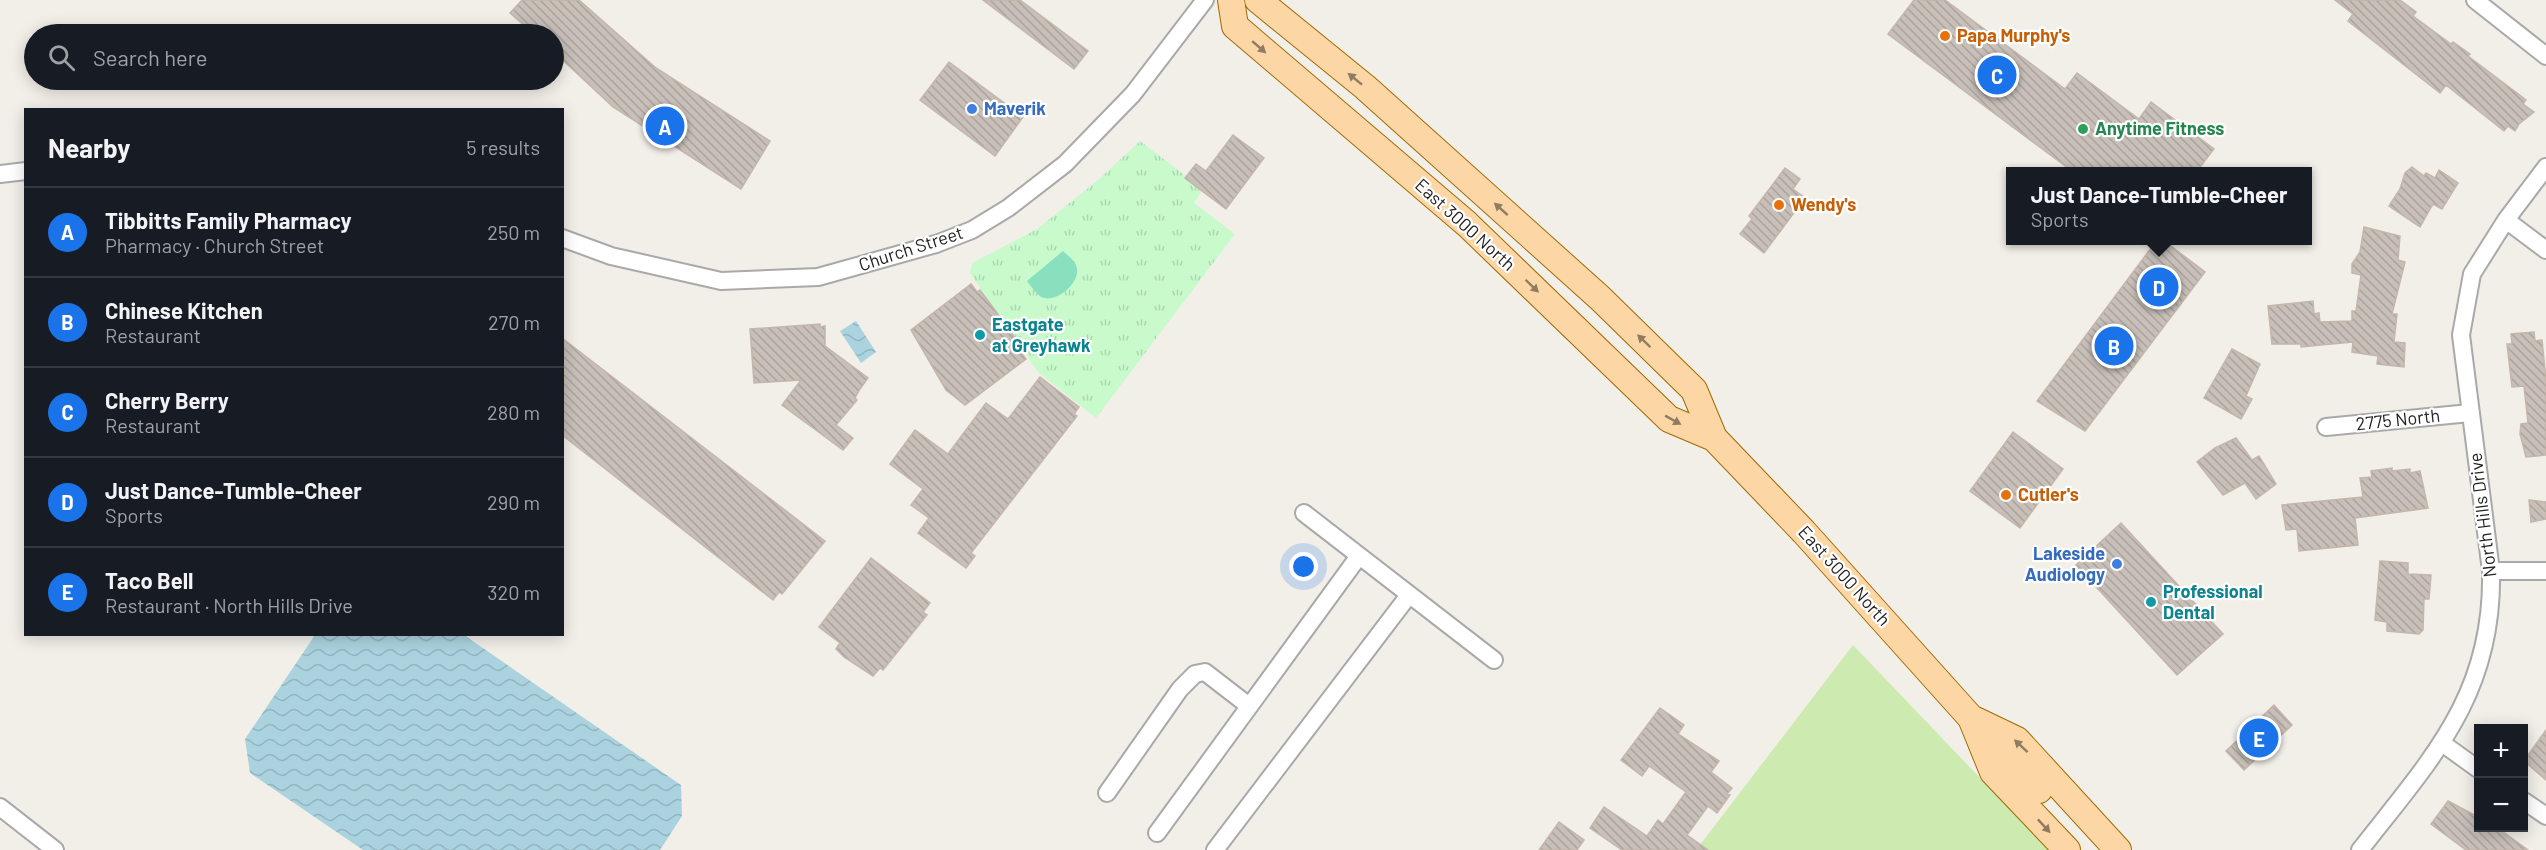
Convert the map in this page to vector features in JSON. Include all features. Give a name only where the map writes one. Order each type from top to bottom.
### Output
[{"type":"main road","name":"East 3000 North","points":[[1231,0],[1235,26],[1467,224],[1669,419],[1714,438]]},
{"type":"main road","name":"East 3000 North","points":[[1258,0],[1365,87],[1600,298],[1694,390],[1714,438],[1819,547],[1971,718],[1993,771],[2067,850]]},
{"type":"main road","name":"East 3000 North","points":[[1971,718],[2017,740],[2118,850]]},
{"type":"main road","points":[[1982,744],[1998,750],[2019,769],[2095,850]]},
{"type":"street","name":"Church Street","points":[[564,239],[611,256],[721,280],[818,277],[936,244],[972,230],[1008,208],[1065,164],[1133,94],[1205,0]]},
{"type":"street","points":[[2475,0],[2546,56]]},
{"type":"street","name":"North Hills Drive","points":[[2360,850],[2442,743],[2463,708],[2481,662],[2492,602],[2491,571],[2461,335],[2472,274],[2506,220],[2546,167]]},
{"type":"street","points":[[0,174],[24,171]]},
{"type":"street","points":[[2506,220],[2546,250]]},
{"type":"street","name":"2775 North","points":[[2326,428],[2470,413]]},
{"type":"street","points":[[1304,513],[1494,660]]},
{"type":"street","points":[[1157,833],[1359,556]]},
{"type":"street","points":[[2491,571],[2546,571]]},
{"type":"street","points":[[1215,850],[1409,595]]},
{"type":"street","points":[[1107,793],[1180,689],[1195,674],[1205,672],[1249,706]]},
{"type":"street","points":[[2442,743],[2474,766]]},
{"type":"street","points":[[2528,804],[2546,816]]},
{"type":"street","points":[[0,807],[55,850]]},
{"type":"green space","points":[[1140,141],[1203,189],[1194,203],[1235,234],[1096,418],[1038,372],[970,273],[972,263],[1037,229],[1097,181]]},
{"type":"green space","points":[[1063,251],[1076,265],[1077,271],[1073,284],[1056,297],[1041,297],[1027,281]]},
{"type":"green space","points":[[1853,645],[2049,850],[1696,850]]},
{"type":"water","points":[[856,321],[876,352],[861,363],[840,331]]},
{"type":"water","points":[[314,636],[465,636],[681,785],[682,816],[660,850],[363,850],[250,773],[245,739]]},
{"type":"building","points":[[522,0],[579,0],[656,68],[770,141],[741,189],[613,107],[564,61],[564,24],[523,24],[510,13]]},
{"type":"building","points":[[983,0],[1020,0],[1088,51],[1074,69]]},
{"type":"building","points":[[1914,0],[1945,0],[2065,89],[2077,73],[2139,119],[2151,102],[2214,149],[2200,167],[2067,167],[1888,34]]},
{"type":"building","points":[[2335,0],[2400,0],[2416,12],[2413,16],[2451,44],[2453,42],[2470,54],[2468,56],[2526,100],[2523,104],[2534,112],[2519,124],[2515,131],[2508,126],[2504,131],[2446,85],[2440,93],[2348,21],[2353,14]]},
{"type":"building","name":"Maverik","points":[[949,62],[1023,117],[995,156],[920,100]]},
{"type":"building","points":[[1233,135],[1264,158],[1226,209],[1185,178],[1196,164],[1206,171]]},
{"type":"building","points":[[2412,167],[2424,176],[2426,173],[2435,178],[2439,170],[2458,183],[2442,209],[2433,204],[2420,227],[2389,206],[2400,189],[2405,173]]},
{"type":"building","name":"Wendy's","points":[[1785,168],[1800,179],[1793,189],[1805,198],[1764,253],[1740,234],[1752,219],[1749,216]]},
{"type":"building","points":[[2364,227],[2400,236],[2398,260],[2405,262],[2392,314],[2397,314],[2394,342],[2405,343],[2404,367],[2377,364],[2378,356],[2352,352],[2353,342],[2301,347],[2301,344],[2272,344],[2268,306],[2313,301],[2314,314],[2319,313],[2320,322],[2352,321],[2352,311],[2356,311],[2361,275],[2352,273],[2352,264],[2360,252]]},
{"type":"building","points":[[2153,245],[2170,245],[2205,272],[2085,431],[2037,401]]},
{"type":"building","name":"Eastgate at Greyhawk","points":[[971,284],[977,292],[980,290],[989,302],[1023,349],[1020,351],[1026,359],[965,405],[946,390],[911,330]]},
{"type":"building","points":[[820,324],[820,327],[825,326],[825,346],[868,378],[855,398],[857,400],[836,425],[853,438],[843,450],[782,405],[801,380],[754,383],[750,329]]},
{"type":"building","points":[[2534,332],[2535,341],[2542,340],[2546,380],[2546,455],[2526,457],[2520,434],[2521,424],[2528,423],[2524,386],[2512,387],[2507,344],[2512,344],[2511,334]]},
{"type":"building","points":[[564,340],[825,541],[782,594],[779,592],[773,600],[564,437]]},
{"type":"building","points":[[2232,349],[2260,364],[2246,396],[2252,399],[2241,419],[2204,398]]},
{"type":"building","points":[[1040,377],[1079,407],[1074,414],[1077,416],[971,553],[975,556],[966,568],[918,533],[929,518],[911,505],[923,489],[890,464],[915,430],[948,454],[986,403],[1008,419]]},
{"type":"building","points":[[2013,432],[2063,469],[2020,528],[1970,491]]},
{"type":"building","points":[[2236,438],[2252,460],[2259,456],[2276,484],[2256,499],[2245,483],[2223,495],[2197,462],[2215,448]]},
{"type":"building","points":[[2392,468],[2392,471],[2410,469],[2410,473],[2420,471],[2428,508],[2355,518],[2358,545],[2299,551],[2297,529],[2286,530],[2282,505],[2363,497],[2360,478],[2372,477],[2371,471]]},
{"type":"building","points":[[2529,500],[2546,502],[2546,519],[2531,522]]},
{"type":"building","points":[[2121,523],[2223,634],[2177,675],[2076,565]]},
{"type":"building","points":[[871,558],[930,603],[923,612],[927,615],[883,670],[880,668],[873,676],[844,657],[836,649],[840,643],[819,627]]},
{"type":"building","points":[[2380,561],[2408,563],[2408,574],[2431,575],[2429,599],[2424,599],[2423,630],[2419,634],[2387,631],[2387,622],[2375,620]]},
{"type":"building","points":[[2274,705],[2292,725],[2244,770],[2226,751]]},
{"type":"building","points":[[1660,708],[1684,725],[1678,734],[1719,761],[1711,772],[1732,788],[1727,794],[1730,795],[1717,813],[1708,806],[1687,835],[1708,850],[1622,850],[1590,828],[1604,807],[1647,836],[1658,820],[1663,824],[1686,792],[1649,766],[1642,776],[1621,760]]},
{"type":"building","points":[[2546,730],[2546,780],[2528,764],[2528,755]]},
{"type":"building","points":[[2448,801],[2474,815],[2474,832],[2503,832],[2528,850],[2466,850],[2431,824]]},
{"type":"building","points":[[1559,822],[1584,840],[1577,850],[1539,850]]},
{"type":"place","name":"Papa Murphy's","points":[[1945,36]]},
{"type":"place","name":"Cherry Berry","points":[[1997,75]]},
{"type":"place","name":"Maverik","points":[[972,109]]},
{"type":"place","name":"Tibbitts Family Pharmacy","points":[[665,126]]},
{"type":"place","name":"Anytime Fitness","points":[[2083,129]]},
{"type":"place","name":"Wendy's","points":[[1779,205]]},
{"type":"place","name":"Just Dance-Tumble-Cheer","points":[[2159,287]]},
{"type":"place","name":"Eastgate at Greyhawk","points":[[980,335]]},
{"type":"place","name":"Chinese Kitchen","points":[[2114,346]]},
{"type":"place","name":"Cutler's","points":[[2006,495]]},
{"type":"place","name":"Lakeside Audiology","points":[[2117,564]]},
{"type":"place","name":"Professional Dental","points":[[2151,602]]},
{"type":"place","name":"Taco Bell","points":[[2259,738]]}]
